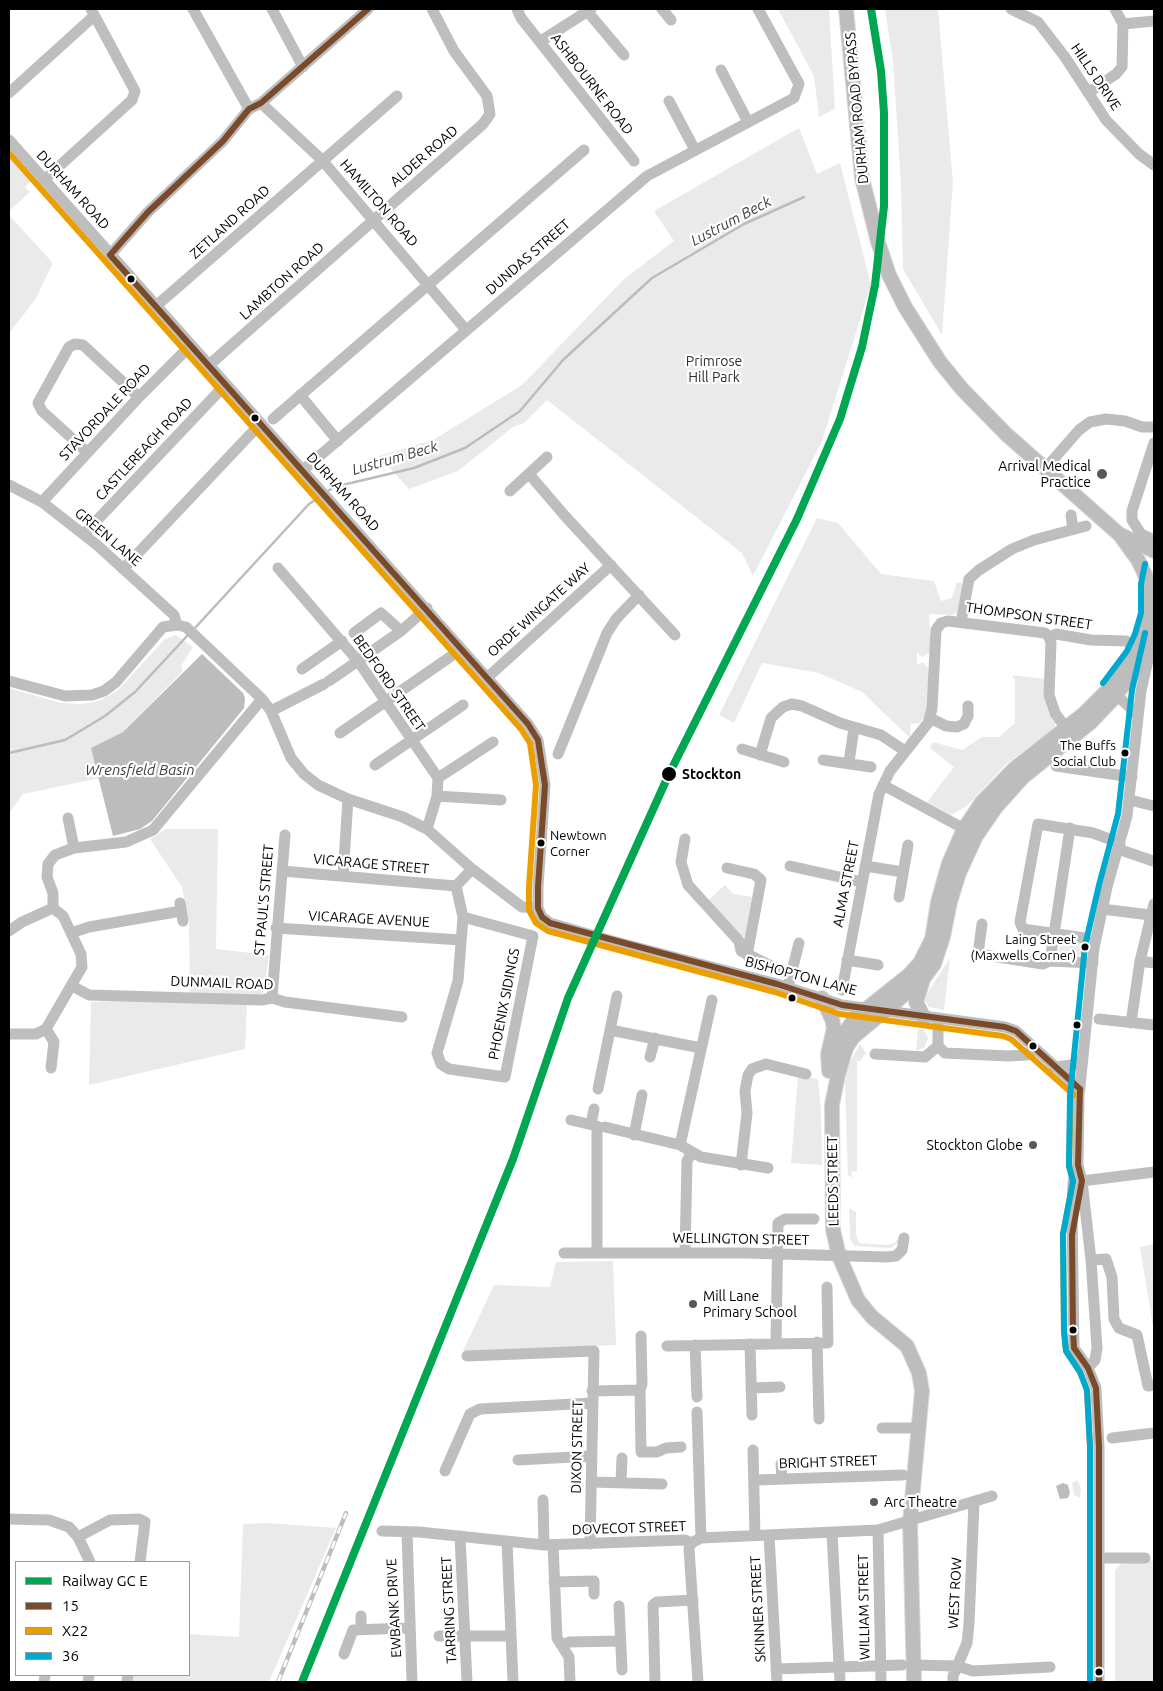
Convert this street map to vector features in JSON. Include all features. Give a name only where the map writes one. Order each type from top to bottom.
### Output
[{"type":"main road","name":"DURHAM ROAD BYPASS","points":[[846,9],[854,76],[857,145],[867,199],[889,275],[905,307],[940,362],[1006,434],[1120,535]]},
{"type":"main road","points":[[1120,535],[1154,543]]},
{"type":"main road","points":[[1120,535],[1138,560],[1152,590]]},
{"type":"main road","points":[[970,832],[1024,777],[1091,722],[1113,691],[1135,655],[1150,614],[1152,571],[1154,566]]},
{"type":"main road","points":[[924,1018],[916,1002],[924,979],[934,964],[940,950],[955,883],[970,832],[982,802],[1014,769],[1113,691],[1142,662],[1153,639]]},
{"type":"main road","name":"LEEDS STREET","points":[[832,1106],[828,1093],[829,1071],[837,1048],[848,1027],[866,1009],[909,975],[925,954],[932,938],[943,881],[970,832]]},
{"type":"main road","name":"LEEDS STREET","points":[[914,1682],[908,1665],[910,1522],[922,1391],[914,1359],[907,1346],[872,1317],[858,1300],[839,1256],[833,1230],[832,1106],[846,1048],[861,1029],[924,979]]},
{"type":"main road","points":[[822,998],[834,1028],[828,1054],[829,1071]]},
{"type":"street","points":[[193,9],[249,109]]},
{"type":"street","points":[[272,9],[303,67]]},
{"type":"street","points":[[110,255],[148,212],[222,141],[249,109],[261,103],[303,67],[356,14],[368,9]]},
{"type":"street","name":"ALDER ROAD","points":[[375,220],[483,124],[490,114],[487,96],[454,51],[432,9]]},
{"type":"street","name":"ASHBOURNE ROAD","points":[[517,9],[626,158]]},
{"type":"street","points":[[662,9],[671,20]]},
{"type":"street","name":"DUNDAS STREET","points":[[303,470],[647,176],[794,98],[800,84],[758,9]]},
{"type":"street","name":"HILLS DRIVE","points":[[1011,9],[1038,22],[1109,124],[1139,154],[1154,164]]},
{"type":"street","points":[[1088,93],[1113,77],[1122,67],[1123,24],[1115,9]]},
{"type":"street","points":[[541,41],[589,10],[624,55]]},
{"type":"street","points":[[9,93],[92,12],[135,91],[132,100],[44,180]]},
{"type":"street","points":[[1123,24],[1154,21]]},
{"type":"street","points":[[721,70],[748,122]]},
{"type":"street","name":"ZETLAND ROAD","points":[[156,306],[397,96]]},
{"type":"street","points":[[669,101],[695,150]]},
{"type":"street","name":"HAMILTON ROAD","points":[[261,103],[322,160],[375,220],[466,330]]},
{"type":"street","name":"DURHAM ROAD","points":[[9,140],[427,608],[528,724],[538,740],[545,785],[538,908]]},
{"type":"street","points":[[273,419],[584,150]]},
{"type":"street","name":"LAMBTON ROAD","points":[[209,365],[375,220]]},
{"type":"street","points":[[87,452],[42,411],[38,403],[69,348],[75,344],[83,345],[139,397]]},
{"type":"street","name":"STAVORDALE ROAD","points":[[42,502],[139,397],[191,345]]},
{"type":"street","name":"CASTLEREAGH ROAD","points":[[84,534],[226,384]]},
{"type":"street","points":[[300,396],[338,441]]},
{"type":"street","points":[[1045,469],[1079,430],[1090,422],[1106,419],[1154,431]]},
{"type":"street","points":[[124,569],[260,423]]},
{"type":"street","points":[[1154,443],[1132,511],[1132,520],[1140,534],[1154,543]]},
{"type":"street","points":[[510,491],[547,457]]},
{"type":"street","name":"ORDE WINGATE WAY","points":[[528,474],[675,635]]},
{"type":"street","name":"GREEN LANE","points":[[9,485],[42,502],[84,534],[174,615],[181,626],[196,636],[262,699],[271,711],[291,758],[304,774],[318,785],[348,799],[403,818],[427,829],[472,869],[522,908],[538,908]]},
{"type":"street","points":[[1071,516],[1074,529]]},
{"type":"street","points":[[961,622],[969,579],[979,570],[1012,549],[1034,540],[1086,526]]},
{"type":"street","name":"ORDE WINGATE WAY","points":[[488,677],[611,565]]},
{"type":"street","name":"BEDFORD STREET","points":[[278,568],[358,661],[438,778]]},
{"type":"street","points":[[558,754],[607,632],[616,619],[639,595]]},
{"type":"street","points":[[271,711],[326,682],[358,661],[401,631],[427,608]]},
{"type":"street","points":[[354,633],[381,614],[401,631]]},
{"type":"street","name":"THOMPSON STREET","points":[[930,718],[936,630],[941,623],[948,621],[961,622],[1045,632],[1049,637],[1056,634],[1091,640],[1126,641],[1132,646],[1135,655]]},
{"type":"street","points":[[9,681],[65,696],[92,696],[104,691],[116,682],[163,627],[181,626]]},
{"type":"street","points":[[1049,637],[1051,644],[1049,694],[1055,713],[1066,728]]},
{"type":"street","points":[[1099,1682],[1096,1388],[1088,1368],[1074,1348],[1073,1182],[1078,1164],[1080,1089],[1093,964],[1102,908],[1130,800],[1138,715],[1150,681],[1153,639]]},
{"type":"street","points":[[302,670],[342,641]]},
{"type":"street","points":[[340,733],[450,657]]},
{"type":"street","points":[[1113,691],[1138,715]]},
{"type":"street","points":[[53,908],[53,893],[47,877],[48,864],[55,855],[74,848],[126,842],[154,830],[262,699]]},
{"type":"street","points":[[760,755],[771,718],[783,707],[792,704],[802,706],[854,728],[882,735],[906,751]]},
{"type":"street","points":[[375,765],[463,705]]},
{"type":"street","points":[[930,718],[946,726],[957,727],[964,724],[968,716],[968,706]]},
{"type":"street","name":"ALMA STREET","points":[[842,990],[865,866],[883,785],[890,771],[928,724],[930,718]]},
{"type":"street","points":[[849,762],[854,728]]},
{"type":"street","points":[[427,829],[437,796],[438,778],[493,742]]},
{"type":"street","points":[[742,750],[784,762]]},
{"type":"street","points":[[823,760],[840,764],[849,762],[871,767]]},
{"type":"street","points":[[1056,766],[1132,777]]},
{"type":"street","points":[[883,785],[970,832]]},
{"type":"street","points":[[437,796],[501,800]]},
{"type":"street","points":[[343,876],[348,799]]},
{"type":"street","points":[[1130,800],[1154,806]]},
{"type":"street","points":[[68,818],[74,848]]},
{"type":"street","points":[[1085,938],[1023,929],[1020,922],[1038,824],[1092,833],[1153,861]]},
{"type":"street","points":[[1050,961],[1070,828]]},
{"type":"street","name":"ST PAUL'S STREET","points":[[272,998],[276,928],[285,835]]},
{"type":"street","points":[[899,897],[908,844]]},
{"type":"street","points":[[686,847],[682,869],[688,885],[739,941],[741,951],[789,982],[799,943]]},
{"type":"street","points":[[790,866],[862,882]]},
{"type":"street","points":[[865,866],[903,872]]},
{"type":"street","points":[[727,868],[758,875],[761,883],[747,955]]},
{"type":"street","points":[[461,940],[463,917],[456,893],[456,886],[472,869]]},
{"type":"street","name":"VICARAGE STREET","points":[[282,871],[456,886]]},
{"type":"street","points":[[1131,1023],[1140,961],[1154,904]]},
{"type":"street","points":[[9,931],[22,922],[53,908]]},
{"type":"street","points":[[9,1034],[36,1034],[46,1029],[80,973],[82,961],[64,916],[53,908]]},
{"type":"street","name":"BISHOPTON LANE","points":[[538,908],[542,917],[550,923],[789,982],[822,998],[842,1005],[938,1020],[1005,1027],[1016,1031],[1031,1052],[1054,1067],[1080,1089]]},
{"type":"street","points":[[1102,908],[1150,915]]},
{"type":"street","points":[[71,934],[89,927],[181,912]]},
{"type":"street","name":"PHOENIX SIDINGS","points":[[461,940],[454,1000],[437,1048],[441,1064],[449,1069],[505,1077],[532,936],[463,917]]},
{"type":"street","points":[[982,924],[978,954],[1043,964],[1050,961],[1093,964]]},
{"type":"street","name":"VICARAGE AVENUE","points":[[276,928],[461,940]]},
{"type":"street","points":[[847,960],[878,965]]},
{"type":"street","points":[[1140,961],[1154,963]]},
{"type":"street","name":"DUNMAIL ROAD","points":[[72,986],[89,995],[262,1000],[272,998],[285,1002],[402,1017]]},
{"type":"street","points":[[598,1088],[595,1074],[610,1030],[617,996]]},
{"type":"street","points":[[680,1145],[712,1000]]},
{"type":"street","points":[[938,1020],[938,1046],[945,1054],[1031,1052]]},
{"type":"street","points":[[1099,1020],[1154,1026]]},
{"type":"street","points":[[46,1029],[54,1042],[51,1068]]},
{"type":"street","points":[[610,1030],[702,1048]]},
{"type":"street","points":[[650,1057],[655,1038]]},
{"type":"street","points":[[875,1054],[925,1057],[938,1046]]},
{"type":"street","points":[[1054,1067],[1072,1065],[1083,1058]]},
{"type":"street","points":[[741,1165],[747,1113],[745,1091],[748,1075],[757,1065],[784,1063],[806,1074]]},
{"type":"street","points":[[634,1135],[642,1095]]},
{"type":"street","points":[[591,1124],[594,1109]]},
{"type":"street","points":[[571,1120],[597,1126],[597,1253]]},
{"type":"street","points":[[604,1127],[680,1145],[701,1157],[768,1168]]},
{"type":"street","points":[[685,1253],[687,1161],[692,1152]]},
{"type":"street","points":[[1078,1164],[1082,1181],[1091,1260],[1097,1348],[1095,1360],[1088,1368]]},
{"type":"street","points":[[1082,1181],[1154,1172]]},
{"type":"street","points":[[1072,1236],[1082,1181]]},
{"type":"street","points":[[776,1344],[778,1223],[785,1219],[814,1219]]},
{"type":"street","name":"WELLINGTON STREET","points":[[564,1253],[896,1256],[902,1250],[904,1238]]},
{"type":"street","points":[[1091,1260],[1106,1259],[1112,1277],[1114,1319],[1119,1328],[1137,1335],[1144,1366],[1151,1385]]},
{"type":"street","points":[[819,1419],[822,1342],[833,1308],[827,1288]]},
{"type":"street","points":[[641,1336],[641,1452],[657,1452],[666,1448],[681,1447]]},
{"type":"street","points":[[668,1346],[822,1342]]},
{"type":"street","points":[[750,1344],[752,1415]]},
{"type":"street","points":[[695,1345],[696,1397]]},
{"type":"street","name":"DIXON STREET","points":[[467,1356],[594,1350],[590,1544]]},
{"type":"street","points":[[751,1388],[780,1387]]},
{"type":"street","points":[[592,1391],[640,1390]]},
{"type":"street","points":[[445,1472],[470,1414],[480,1408],[592,1403]]},
{"type":"street","points":[[697,1412],[696,1540],[689,1549],[698,1682]]},
{"type":"street","points":[[882,1428],[920,1428]]},
{"type":"street","points":[[1112,1438],[1154,1433]]},
{"type":"street","points":[[753,1450],[755,1535]]},
{"type":"street","points":[[518,1460],[591,1456]]},
{"type":"street","points":[[621,1481],[622,1458]]},
{"type":"street","points":[[781,1464],[782,1479]]},
{"type":"street","name":"BRIGHT STREET","points":[[755,1480],[903,1475]]},
{"type":"street","points":[[591,1482],[621,1481],[627,1484],[662,1484]]},
{"type":"street","name":"DOVECOT STREET","points":[[382,1531],[460,1536],[548,1545],[832,1533],[878,1530],[992,1496]]},
{"type":"street","points":[[543,1500],[554,1582],[557,1638],[569,1657],[570,1682]]},
{"type":"street","name":"WEST ROW","points":[[953,1682],[966,1643],[970,1618],[974,1502]]},
{"type":"street","points":[[9,1519],[59,1523],[69,1527],[78,1537],[90,1561]]},
{"type":"street","points":[[78,1537],[110,1520],[139,1519],[145,1522],[140,1561]]},
{"type":"street","name":"WILLIAM STREET","points":[[878,1530],[882,1682]]},
{"type":"street","name":"EWBANK DRIVE","points":[[407,1532],[412,1682]]},
{"type":"street","points":[[832,1533],[840,1682]]},
{"type":"street","name":"SKINNER STREET","points":[[769,1535],[777,1682]]},
{"type":"street","name":"TARRING STREET","points":[[460,1536],[467,1682]]},
{"type":"street","points":[[506,1541],[513,1682]]},
{"type":"street","points":[[1099,1558],[1145,1558]]},
{"type":"street","points":[[554,1582],[594,1581],[594,1594]]},
{"type":"street","points":[[655,1682],[653,1605],[657,1602],[693,1600]]},
{"type":"street","points":[[619,1606],[622,1670]]},
{"type":"street","points":[[361,1616],[362,1629]]},
{"type":"street","points":[[344,1654],[353,1630],[410,1628]]},
{"type":"street","points":[[439,1636],[511,1636]]},
{"type":"street","points":[[562,1646],[569,1642],[620,1640]]},
{"type":"street","points":[[776,1669],[881,1665],[957,1666],[973,1670],[1050,1667]]},
{"type":"green space","points":[[778,9],[829,9],[835,109],[819,117],[814,76]]},
{"type":"green space","points":[[885,9],[938,9],[953,182],[942,335],[903,269],[901,185],[893,61]]},
{"type":"green space","name":"Primrose Hill Park","points":[[799,128],[817,174],[840,163],[871,285],[822,441],[753,576],[742,553],[547,400],[524,423],[513,427],[458,471],[409,489],[379,456],[433,440],[522,385],[624,279],[674,241],[654,211]]},
{"type":"green space","points":[[9,154],[32,180],[25,187],[30,192],[9,211]]},
{"type":"green space","points":[[9,215],[51,261],[52,265],[35,300],[9,333]]},
{"type":"green space","points":[[817,518],[838,523],[881,574],[934,581],[941,601],[952,598],[957,582],[963,584],[957,612],[954,615],[929,614],[931,652],[922,657],[917,652],[917,665],[923,662],[930,671],[927,713],[920,723],[911,724],[910,738],[862,692],[819,673],[762,663],[734,723],[719,715]]},
{"type":"green space","points":[[176,635],[193,647],[181,666],[183,671],[123,732],[91,748],[100,778],[23,794],[9,813],[9,688],[61,703],[82,704],[99,701],[117,691],[165,639]]},
{"type":"green space","points":[[1012,675],[1046,679],[1045,697],[1048,712],[1056,723],[1053,729],[1006,764],[967,806],[951,815],[927,802],[954,767],[930,748],[933,742],[962,750],[982,737],[999,737],[1015,723],[1015,680]]},
{"type":"green space","points":[[166,829],[218,829],[216,949],[269,955],[264,992],[247,1005],[245,1049],[89,1085],[91,1002],[190,999],[189,922],[182,887],[150,839]]},
{"type":"green space","points":[[725,885],[733,894],[752,897],[745,936],[740,937],[706,902]]},
{"type":"green space","points":[[1061,939],[1082,942],[1081,954],[1078,957],[1062,955],[1058,952]]},
{"type":"green space","points":[[950,958],[944,1010],[929,1007],[925,1001],[926,995]]},
{"type":"green space","points":[[918,1029],[924,1030],[928,1038],[925,1047],[916,1050]]},
{"type":"green space","points":[[860,1044],[866,1053],[860,1061],[857,1061],[857,1171],[851,1172],[852,1178],[848,1175],[845,1083],[848,1066]]},
{"type":"green space","points":[[798,1077],[818,1079],[821,1110],[822,1165],[791,1163]]},
{"type":"green space","points":[[849,1208],[856,1212],[856,1234],[859,1243],[887,1245],[895,1243],[898,1238],[898,1242],[891,1248],[855,1246],[850,1239]]},
{"type":"green space","points":[[1154,1244],[1154,1327],[1153,1327],[1140,1247]]},
{"type":"green space","points":[[613,1261],[616,1345],[463,1351],[494,1285],[550,1287],[556,1262]]},
{"type":"green space","points":[[1077,1480],[1081,1488],[1080,1498],[1074,1495],[1072,1483]]},
{"type":"green space","points":[[267,1523],[336,1528],[269,1682],[133,1682],[133,1676],[190,1676],[190,1634],[239,1637],[243,1524]]},
{"type":"green space","points":[[1154,1560],[1154,1682],[1115,1682],[1115,1570],[1123,1562]]},
{"type":"water","name":"Wrensfield Basin","points":[[202,654],[243,693],[245,698],[244,708],[152,821],[140,829],[113,836],[91,748],[123,732]]},
{"type":"water","points":[[1063,1483],[1068,1485],[1070,1493],[1068,1498],[1060,1499],[1056,1486]]},
{"type":"waterway","name":"Lustrum Beck","points":[[325,493],[334,487],[414,468],[465,448],[520,411],[563,360],[652,278],[744,224],[804,197]]},
{"type":"waterway","name":"Lustrum Beck","points":[[194,629],[309,504],[321,496]]},
{"type":"waterway","name":"Lustrum Beck","points":[[9,753],[65,740],[105,716],[135,692],[188,635]]},
{"type":"railway","points":[[278,1682],[346,1513]]},
{"type":"transit line","name":"15","points":[[110,255],[148,212],[223,141],[249,109],[261,103],[368,9]]},
{"type":"transit line","points":[[302,1682],[513,1159],[568,998],[669,774],[797,519],[840,419],[862,347],[875,285],[884,206],[884,113],[881,71],[871,9]]},
{"type":"transit line","name":"X22","points":[[9,153],[521,729],[530,743],[536,785],[529,887],[529,910],[536,923],[548,931],[775,992],[840,1014],[1003,1036],[1011,1039],[1074,1095]]},
{"type":"transit line","name":"15","points":[[110,255],[528,724],[538,740],[545,785],[538,887],[538,908],[542,917],[550,923],[777,984],[842,1005],[1005,1027],[1016,1031],[1080,1089]]},
{"type":"transit line","name":"36","points":[[1103,683],[1127,651],[1135,634],[1141,613],[1141,584],[1145,564]]},
{"type":"transit line","name":"36","points":[[1090,1682],[1090,1447],[1087,1390],[1080,1372],[1066,1351],[1064,1331],[1063,1234],[1073,1181],[1069,1166],[1070,1096],[1085,946],[1118,814],[1132,690],[1145,633]]},
{"type":"transit line","name":"X22","points":[[1071,1089],[1069,1166],[1073,1181],[1063,1234],[1064,1331],[1066,1351],[1080,1372],[1087,1390],[1090,1447],[1090,1682]]},
{"type":"transit line","name":"15","points":[[1080,1089],[1078,1165],[1082,1181],[1072,1235],[1073,1331],[1074,1348],[1088,1368],[1096,1388],[1099,1447],[1099,1682]]},
{"type":"place","name":"Arrival Medical Practice","points":[[1102,474]]},
{"type":"place","name":"The Buffs Social Club","points":[[1125,753]]},
{"type":"place","name":"Stockton","points":[[669,774]]},
{"type":"place","name":"Newtown Corner","points":[[541,843]]},
{"type":"place","name":"Laing Street (Maxwells Corner)","points":[[1085,947]]},
{"type":"place","name":"Stockton Globe","points":[[1033,1145]]},
{"type":"place","name":"Mill Lane Primary School","points":[[693,1304]]},
{"type":"place","name":"Arc Theatre","points":[[874,1502]]}]
